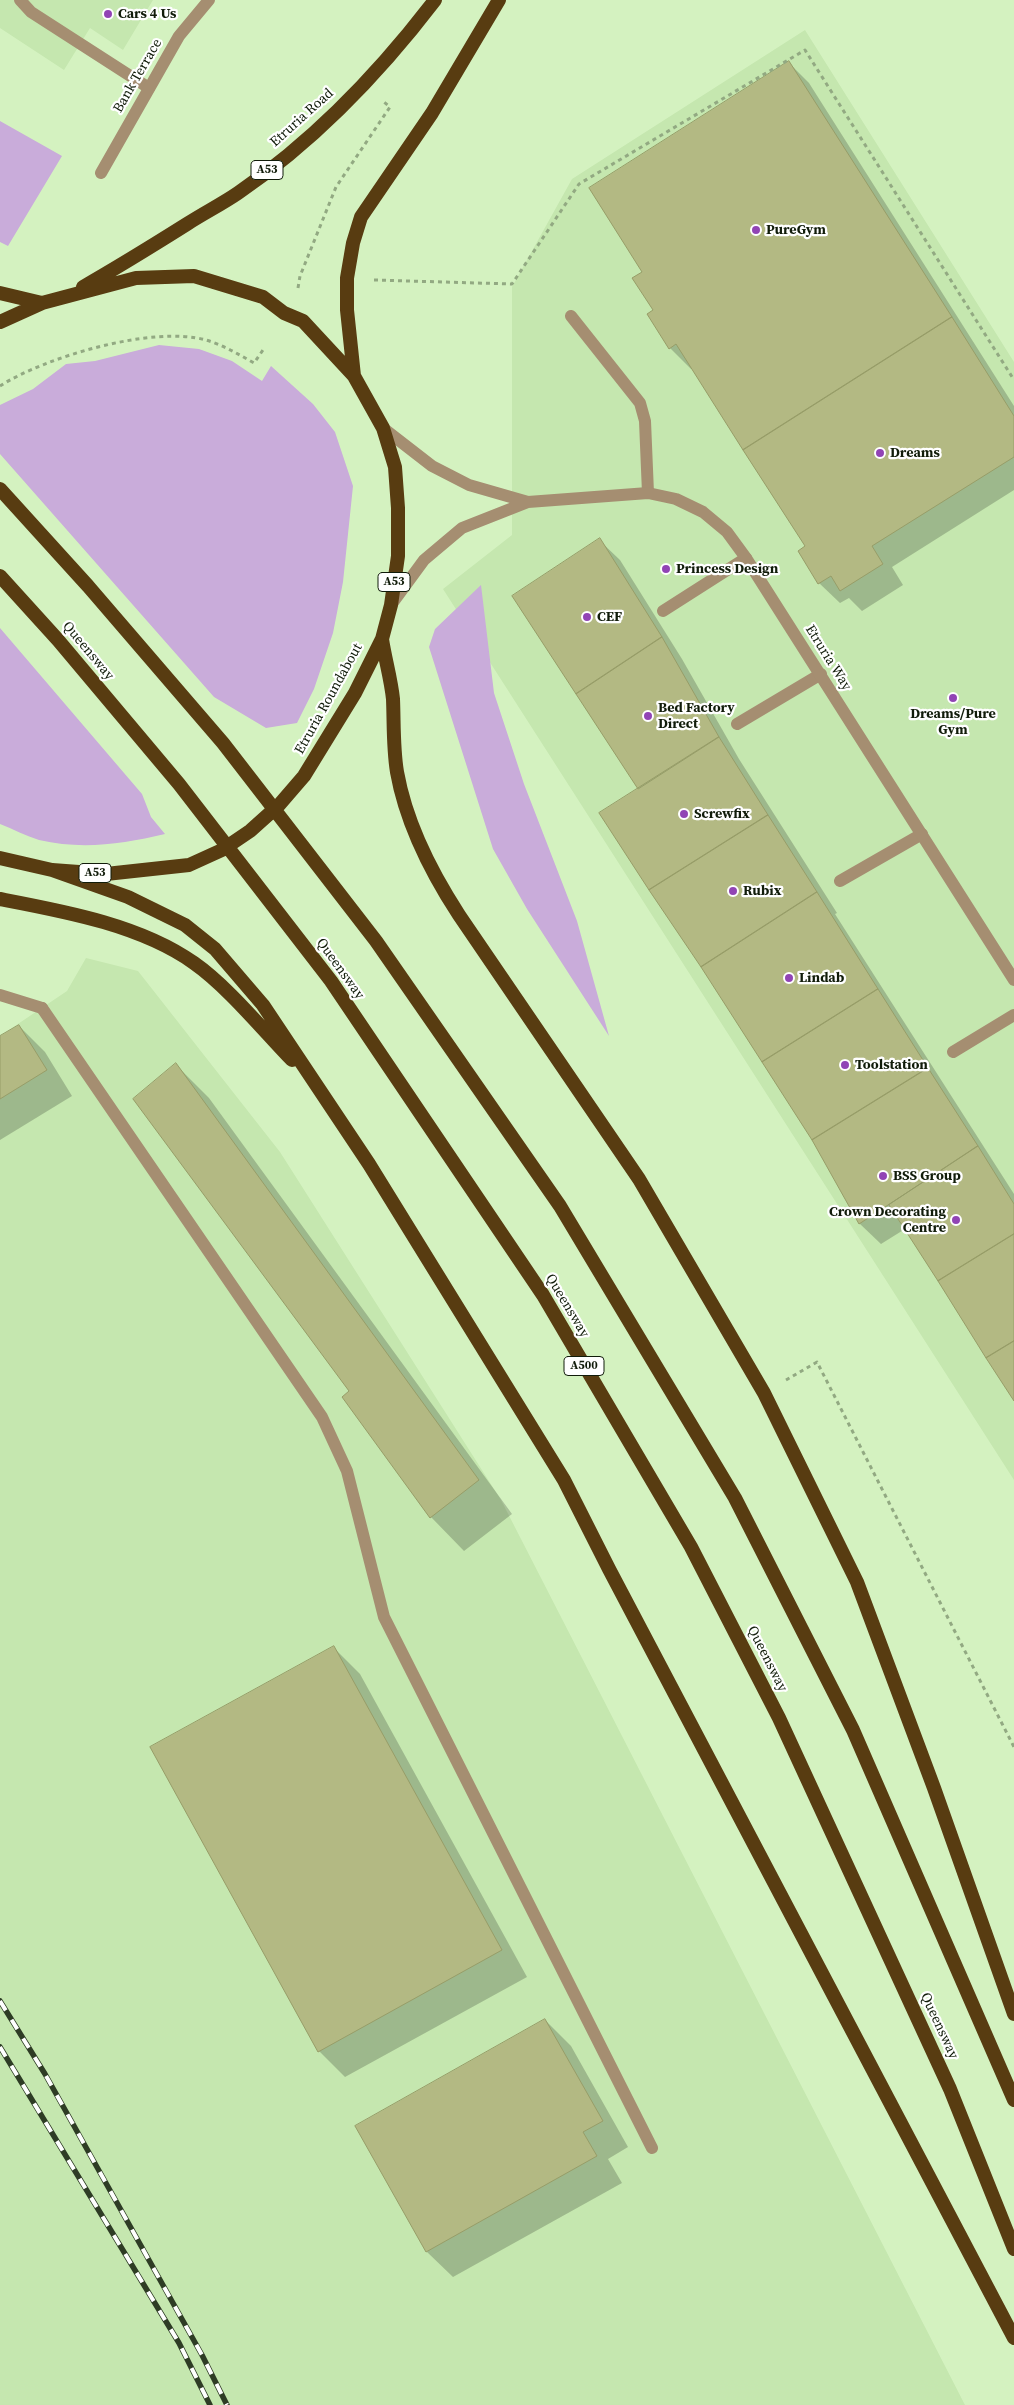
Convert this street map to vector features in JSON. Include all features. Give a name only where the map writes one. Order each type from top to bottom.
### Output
[{"type":"highway","name":"Etruria Road","points":[[65,297],[139,255],[239,192],[326,121],[401,45],[435,0]]},
{"type":"highway","name":"A53","points":[[354,376],[347,310],[348,278],[353,243],[361,216],[432,113],[499,0]]},
{"type":"highway","name":"Etruria Roundabout","points":[[0,322],[42,303],[136,278],[194,276],[263,297],[284,313],[303,321],[354,376],[383,428],[395,467],[398,508],[398,556],[391,605],[382,639],[355,693],[304,776],[279,805],[250,831],[222,850],[189,864],[106,874],[52,870],[0,858]]},
{"type":"highway","points":[[0,293],[42,303]]},
{"type":"highway","points":[[0,489],[88,586],[223,743],[376,941],[560,1206],[735,1498],[853,1730],[1014,2100]]},
{"type":"highway","name":"Queensway","points":[[0,576],[58,640],[179,784],[331,981],[543,1295],[691,1547],[779,1718],[950,2089],[1014,2249]]},
{"type":"highway","points":[[382,639],[393,697],[397,772],[406,809],[443,891],[639,1179],[764,1393],[857,1582],[934,1788],[1014,2014]]},
{"type":"highway","points":[[52,870],[128,897],[166,914],[185,925],[215,949],[263,1005],[369,1164],[564,1480],[1014,2338]]},
{"type":"highway","points":[[0,899],[84,918],[143,936],[169,947],[196,964],[317,1085]]},
{"type":"street","points":[[20,0],[31,12],[149,88]]},
{"type":"street","name":"Bank Terrace","points":[[101,173],[179,36],[209,0]]},
{"type":"street","points":[[571,316],[640,403],[645,421],[648,493]]},
{"type":"street","name":"Etruria Way","points":[[383,428],[432,466],[469,485],[528,502]]},
{"type":"street","name":"Etruria Way","points":[[391,605],[424,560],[462,528],[528,502],[648,493],[676,499],[703,512],[727,532],[746,558],[1014,980]]},
{"type":"street","points":[[663,611],[746,558]]},
{"type":"street","points":[[738,724],[821,674]]},
{"type":"street","points":[[840,881],[922,834]]},
{"type":"street","points":[[0,995],[42,1008],[322,1417],[347,1471],[384,1617],[652,2148]]},
{"type":"street","points":[[953,1052],[1014,1015]]},
{"type":"path","points":[[374,280],[512,284],[579,184],[805,50],[1014,380]]},
{"type":"path","points":[[298,288],[300,276],[336,187],[390,107],[362,84]]},
{"type":"path","points":[[0,386],[45,363],[80,352],[144,338],[179,336],[205,340],[254,363],[262,350]]},
{"type":"path","points":[[764,1393],[817,1362],[1014,1747]]},
{"type":"shaded area","points":[[0,0],[153,0],[123,50],[90,28],[64,70],[0,28]]},
{"type":"shaded area","points":[[805,30],[1014,362],[1014,1480],[443,589],[512,535],[512,287],[572,179]]},
{"type":"shaded area","points":[[0,121],[62,156],[8,246],[0,242]]},
{"type":"shaded area","points":[[159,345],[199,349],[232,361],[262,381],[271,366],[313,404],[335,432],[353,486],[343,582],[333,633],[314,689],[297,723],[266,728],[214,697],[0,454],[0,405],[33,389],[66,364],[95,361]]},
{"type":"shaded area","points":[[481,585],[494,693],[524,784],[577,921],[609,1036],[527,909],[493,849],[429,647],[435,629]]},
{"type":"shaded area","points":[[0,628],[142,794],[151,817],[165,834],[118,843],[71,845],[39,840],[0,824]]},
{"type":"shaded area","points":[[86,958],[138,971],[280,1152],[501,1500],[965,2405],[0,2405],[0,1036],[67,991]]},
{"type":"building","name":"PureGym","points":[[789,61],[952,317],[743,450],[676,344],[669,349],[647,314],[653,310],[632,278],[642,272],[589,188]]},
{"type":"building","name":"Dreams","points":[[952,317],[1014,416],[1014,457],[872,546],[883,564],[840,591],[831,576],[818,584],[798,551],[805,546],[743,450]]},
{"type":"building","name":"CEF","points":[[600,538],[662,637],[576,694],[512,596]]},
{"type":"building","name":"Bed Factory Direct","points":[[662,637],[719,737],[638,789],[576,694]]},
{"type":"building","name":"Screwfix","points":[[719,737],[768,815],[649,890],[599,813]]},
{"type":"building","name":"Rubix","points":[[768,815],[817,892],[701,967],[649,890]]},
{"type":"building","name":"Lindab","points":[[817,892],[878,989],[762,1062],[701,967]]},
{"type":"building","name":"Toolstation","points":[[878,989],[928,1068],[812,1140],[762,1062]]},
{"type":"building","points":[[19,1025],[47,1070],[0,1099],[0,1036]]},
{"type":"building","points":[[176,1063],[479,1480],[430,1518],[342,1397],[349,1391],[133,1099]]},
{"type":"building","name":"BSS Group","points":[[928,1068],[978,1146],[859,1224],[812,1140]]},
{"type":"building","name":"Crown Decorating Centre","points":[[978,1146],[1014,1204],[1014,1234],[938,1281],[889,1205]]},
{"type":"building","points":[[1014,1234],[1014,1341],[986,1358],[938,1281]]},
{"type":"building","points":[[1014,1341],[1014,1401],[986,1358]]},
{"type":"building","points":[[334,1646],[502,1950],[318,2052],[150,1747]]},
{"type":"building","points":[[545,2019],[603,2121],[583,2132],[597,2156],[426,2252],[355,2126]]},
{"type":"railway","points":[[0,2001],[45,2074],[202,2355],[227,2405]]},
{"type":"railway","points":[[0,2047],[179,2343],[210,2405]]},
{"type":"place","name":"Cars 4 Us","points":[[108,14]]},
{"type":"place","name":"PureGym","points":[[756,230]]},
{"type":"place","name":"Dreams","points":[[880,453]]},
{"type":"place","name":"Princess Design","points":[[666,569]]},
{"type":"place","name":"CEF","points":[[587,617]]},
{"type":"place","name":"Dreams/Pure Gym","points":[[953,698]]},
{"type":"place","name":"Bed Factory Direct","points":[[648,716]]},
{"type":"place","name":"Screwfix","points":[[684,814]]},
{"type":"place","name":"Rubix","points":[[733,891]]},
{"type":"place","name":"Lindab","points":[[789,978]]},
{"type":"place","name":"Toolstation","points":[[845,1065]]},
{"type":"place","name":"BSS Group","points":[[883,1176]]},
{"type":"place","name":"Crown Decorating Centre","points":[[956,1220]]}]
